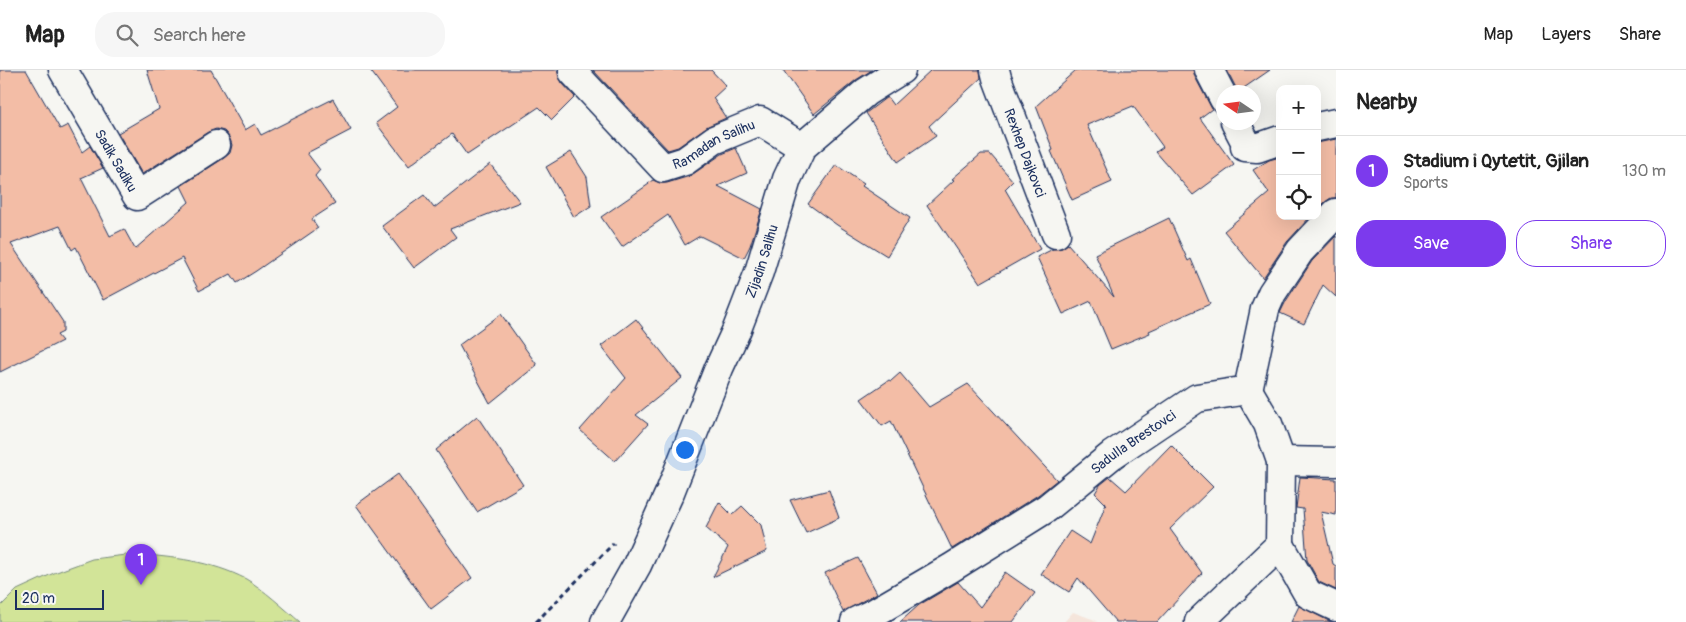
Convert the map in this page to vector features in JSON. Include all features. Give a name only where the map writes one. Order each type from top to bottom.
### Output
[{"type":"street","name":"Sadik Sadiku","points":[[63,70],[137,196],[216,145]]},
{"type":"street","name":"Ramadan Salihu","points":[[574,70],[573,72],[663,168],[685,160],[714,140],[760,121],[802,146]]},
{"type":"street","name":"Zijadin Salihu","points":[[605,622],[637,565],[670,492],[759,272],[787,179],[802,146],[866,92],[901,70]]},
{"type":"street","name":"Rexhep Dajkovci","points":[[996,70],[997,78],[1056,234]]},
{"type":"street","points":[[1208,70],[1216,85]]},
{"type":"street","points":[[1321,126],[1336,123]]},
{"type":"street","points":[[1239,130],[1246,143],[1245,147],[1257,148],[1276,141]]},
{"type":"street","points":[[1336,213],[1300,251],[1272,293],[1265,309],[1248,390],[1268,424],[1281,461],[1280,545],[1308,594],[1336,607]]},
{"type":"street","name":"Sadulla Brestovci","points":[[856,622],[951,568],[1047,508],[1112,455],[1196,398],[1248,390]]},
{"type":"street","points":[[1281,461],[1336,462]]},
{"type":"street","points":[[1199,622],[1280,545]]},
{"type":"path","points":[[536,622],[617,540]]},
{"type":"shaded area","points":[[1073,612],[1095,620],[1097,622],[1064,622]]},
{"type":"green space","points":[[134,554],[192,561],[233,573],[259,588],[300,622],[0,622],[0,607],[17,590],[54,573],[92,559]]},
{"type":"building","points":[[0,70],[26,70],[60,129],[68,125],[82,152],[90,146],[103,168],[81,178],[110,236],[124,229],[135,249],[189,202],[181,186],[224,158],[230,153],[232,145],[224,131],[216,129],[208,132],[142,174],[118,133],[159,109],[147,70],[211,70],[245,130],[255,124],[261,135],[333,99],[351,130],[307,153],[320,170],[315,176],[335,204],[312,219],[318,228],[256,271],[237,283],[231,274],[199,291],[182,258],[103,300],[76,247],[72,250],[60,226],[11,244],[63,322],[63,332],[57,335],[62,341],[0,372]]},
{"type":"building","points":[[370,70],[557,70],[562,83],[575,97],[552,120],[539,107],[467,155],[452,134],[409,166],[376,123],[397,107]]},
{"type":"building","points":[[593,70],[711,70],[726,86],[713,98],[726,118],[708,126],[678,147],[668,150]]},
{"type":"building","points":[[783,70],[872,70],[856,80],[814,114]]},
{"type":"building","points":[[931,70],[980,70],[981,78],[929,126],[936,136],[898,162],[866,113],[887,97],[893,105]]},
{"type":"building","points":[[1076,70],[1193,70],[1212,109],[1200,118],[1234,165],[1193,195],[1156,152],[1163,147],[1133,106],[1087,125],[1112,182],[1072,200],[1051,151],[1053,150],[1036,106]]},
{"type":"building","points":[[1227,70],[1270,70],[1248,85],[1234,85]]},
{"type":"building","points":[[1336,139],[1336,198],[1331,198],[1321,206],[1321,175],[1321,142]]},
{"type":"building","points":[[736,148],[747,173],[718,186],[762,209],[744,258],[700,236],[685,245],[668,215],[622,247],[601,217],[653,180],[667,183],[690,176],[722,154]]},
{"type":"building","points":[[571,152],[587,177],[591,206],[574,217],[546,167]]},
{"type":"building","points":[[981,154],[990,154],[1013,181],[1005,189],[1040,249],[980,283],[927,205],[954,180],[952,179]]},
{"type":"building","points":[[1276,158],[1276,220],[1307,220],[1287,242],[1263,278],[1224,231],[1269,193],[1253,170],[1269,160]]},
{"type":"building","points":[[490,164],[520,202],[450,229],[456,237],[414,268],[382,226],[424,195],[434,208]]},
{"type":"building","points":[[836,165],[864,184],[862,186],[910,218],[887,256],[837,225],[808,204]]},
{"type":"building","points":[[1169,218],[1188,261],[1191,259],[1210,304],[1149,331],[1150,333],[1111,349],[1091,301],[1063,314],[1037,257],[1068,244],[1114,297],[1095,254]]},
{"type":"building","points":[[1336,236],[1336,297],[1323,285],[1304,324],[1280,313],[1312,261]]},
{"type":"building","points":[[501,314],[537,365],[490,403],[459,345]]},
{"type":"building","points":[[636,319],[682,378],[636,415],[648,424],[615,461],[580,430],[626,378],[601,346]]},
{"type":"building","points":[[900,373],[929,407],[968,384],[1057,480],[1038,495],[952,549],[891,421],[882,426],[861,399],[889,380],[891,381]]},
{"type":"building","points":[[477,416],[523,485],[477,512],[436,450]]},
{"type":"building","points":[[1171,445],[1213,487],[1170,529],[1202,573],[1157,622],[1116,622],[1078,578],[1069,592],[1041,574],[1070,531],[1090,544],[1106,504],[1095,493],[1100,485],[1110,477],[1126,491]]},
{"type":"building","points":[[398,474],[472,578],[431,609],[356,505]]},
{"type":"building","points":[[1300,477],[1336,479],[1336,515],[1321,512],[1333,564],[1336,566],[1336,590],[1319,582],[1307,560],[1303,509],[1296,508]]},
{"type":"building","points":[[829,490],[839,518],[806,533],[790,500]]},
{"type":"building","points":[[719,502],[732,515],[742,506],[761,525],[767,551],[713,577],[728,547],[706,528]]},
{"type":"building","points":[[858,558],[877,593],[843,612],[825,573]]},
{"type":"building","points":[[1005,572],[1035,593],[1013,622],[900,622],[919,605],[958,582],[980,607]]},
{"type":"building","points":[[1299,606],[1329,621],[1334,622],[1291,622]]},
{"type":"place","name":"Stadium i Qytetit, Gjilan","points":[[141,585]]}]
